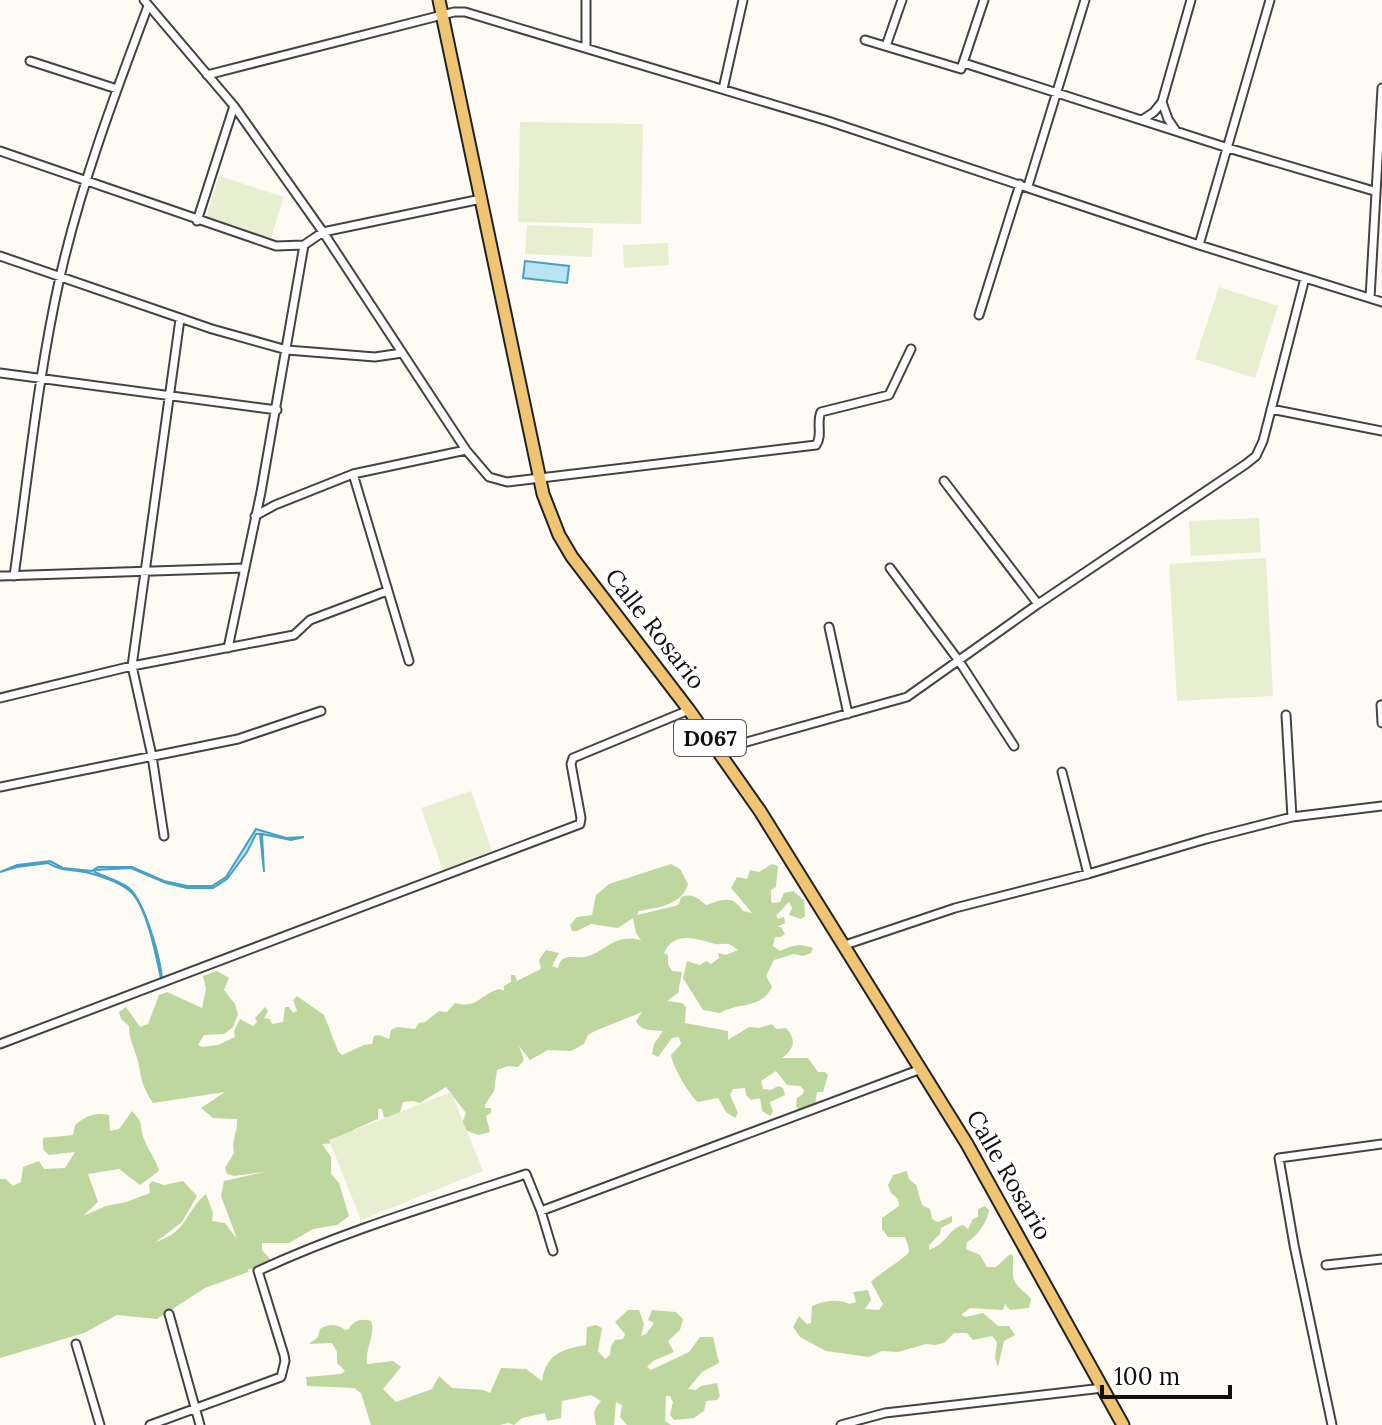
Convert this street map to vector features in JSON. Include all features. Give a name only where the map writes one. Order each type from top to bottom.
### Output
[{"type":"main road","name":"Calle Rosario","points":[[439,0],[540,478],[557,531],[572,557],[718,750],[845,945],[982,1169],[1123,1425]]},
{"type":"street","points":[[586,0],[586,47]]},
{"type":"street","points":[[723,89],[743,0]]},
{"type":"street","points":[[886,46],[902,0]]},
{"type":"street","points":[[865,40],[961,69],[984,0]]},
{"type":"street","points":[[979,315],[1085,0]]},
{"type":"street","points":[[1142,120],[1162,102],[1191,0]]},
{"type":"street","points":[[1199,245],[1270,0]]},
{"type":"street","points":[[146,3],[234,106],[323,232],[466,450],[489,477],[498,481],[540,478],[816,445],[821,412],[889,395],[911,349]]},
{"type":"street","points":[[14,576],[60,277],[87,180],[146,3]]},
{"type":"street","points":[[207,75],[442,15],[465,12],[855,129],[1199,245],[1382,302]]},
{"type":"street","points":[[30,61],[117,89]]},
{"type":"street","points":[[964,63],[1228,148],[1374,191]]},
{"type":"street","points":[[1370,298],[1382,88]]},
{"type":"street","points":[[1162,102],[1176,131]]},
{"type":"street","points":[[197,221],[234,106]]},
{"type":"street","points":[[0,151],[276,246],[304,245],[323,232],[481,199]]},
{"type":"street","points":[[228,648],[261,495],[304,245]]},
{"type":"street","points":[[0,256],[180,319],[287,350],[375,357],[402,353]]},
{"type":"street","points":[[718,750],[907,697],[1038,604],[1246,464],[1259,450],[1305,278]]},
{"type":"street","points":[[164,836],[152,756],[132,666],[180,319]]},
{"type":"street","points":[[0,373],[277,410]]},
{"type":"street","points":[[1271,409],[1382,431]]},
{"type":"street","points":[[255,516],[353,474],[466,450]]},
{"type":"street","points":[[353,474],[409,661]]},
{"type":"street","points":[[944,481],[1038,604]]},
{"type":"street","points":[[261,495],[268,505],[275,505]]},
{"type":"street","points":[[0,576],[245,568]]},
{"type":"street","points":[[890,568],[959,661],[1014,746]]},
{"type":"street","points":[[0,698],[132,666],[294,635],[310,620],[387,591]]},
{"type":"street","points":[[829,627],[848,714]]},
{"type":"street","points":[[1381,705],[1382,723]]},
{"type":"street","points":[[0,1044],[580,824],[571,764],[573,758],[689,710]]},
{"type":"street","points":[[0,787],[238,739],[321,711]]},
{"type":"street","points":[[1286,715],[1292,817]]},
{"type":"street","points":[[1062,772],[1088,874]]},
{"type":"street","points":[[845,945],[994,897],[1292,817],[1382,806]]},
{"type":"street","points":[[541,1211],[922,1069]]},
{"type":"street","points":[[1332,1425],[1279,1158],[1382,1144]]},
{"type":"street","points":[[150,1425],[274,1380],[283,1373],[284,1355],[258,1271],[347,1235],[526,1174],[553,1251]]},
{"type":"street","points":[[1326,1265],[1382,1259]]},
{"type":"street","points":[[169,1314],[200,1425]]},
{"type":"street","points":[[76,1344],[100,1425]]},
{"type":"street","points":[[841,1425],[905,1411],[1103,1388]]},
{"type":"green space","points":[[520,122],[643,124],[641,224],[518,222]]},
{"type":"green space","points":[[219,176],[284,197],[271,238],[206,217]]},
{"type":"green space","points":[[527,225],[593,228],[592,257],[525,254]]},
{"type":"green space","points":[[668,243],[669,265],[624,268],[623,245]]},
{"type":"green space","points":[[1219,287],[1278,306],[1255,378],[1195,359]]},
{"type":"green space","points":[[1259,518],[1261,552],[1191,556],[1189,521]]},
{"type":"green space","points":[[1266,558],[1273,696],[1177,701],[1169,564]]},
{"type":"green space","points":[[471,791],[493,853],[443,870],[421,808]]},
{"type":"green space","points":[[671,864],[680,869],[688,884],[685,891],[669,904],[639,911],[637,915],[675,906],[681,897],[689,896],[706,905],[730,900],[743,911],[752,913],[731,888],[737,877],[747,879],[750,870],[759,872],[772,864],[778,866],[771,901],[780,902],[784,893],[793,891],[804,900],[805,916],[801,919],[789,915],[792,908],[789,902],[776,916],[778,919],[784,917],[785,923],[777,927],[781,927],[785,934],[775,937],[773,946],[780,951],[792,946],[804,946],[813,948],[811,953],[774,960],[766,976],[772,987],[756,1002],[720,1013],[703,1010],[683,978],[687,961],[699,965],[707,961],[711,964],[719,958],[718,953],[726,955],[738,950],[731,945],[686,938],[674,941],[664,953],[668,955],[672,971],[682,972],[678,993],[667,1001],[682,1003],[686,1007],[685,1023],[728,1031],[728,1040],[749,1027],[772,1024],[776,1029],[786,1028],[793,1044],[782,1058],[808,1058],[818,1072],[828,1075],[823,1092],[817,1092],[815,1105],[800,1111],[796,1106],[797,1098],[804,1090],[800,1086],[787,1085],[776,1071],[761,1081],[763,1089],[771,1090],[778,1086],[783,1088],[785,1095],[770,1102],[773,1112],[770,1116],[762,1111],[760,1098],[751,1100],[745,1088],[733,1089],[730,1095],[738,1113],[735,1118],[726,1112],[718,1098],[698,1102],[672,1060],[671,1055],[681,1044],[679,1037],[672,1038],[658,1057],[652,1054],[654,1044],[663,1031],[641,1027],[636,1021],[642,1012],[595,1031],[588,1035],[584,1044],[571,1051],[548,1050],[530,1060],[519,1046],[524,1060],[518,1067],[508,1066],[497,1070],[494,1091],[485,1105],[485,1108],[491,1108],[491,1113],[486,1116],[490,1132],[479,1135],[464,1130],[462,1123],[466,1113],[446,1087],[420,1103],[403,1102],[399,1116],[390,1119],[384,1117],[382,1109],[378,1109],[378,1119],[353,1130],[356,1136],[338,1143],[322,1144],[331,1157],[331,1174],[339,1183],[349,1216],[337,1225],[313,1229],[289,1243],[262,1243],[262,1250],[272,1261],[205,1288],[157,1319],[117,1315],[84,1333],[0,1358],[0,1179],[6,1179],[13,1186],[21,1182],[23,1167],[39,1161],[44,1169],[65,1168],[75,1152],[49,1155],[43,1149],[43,1138],[73,1135],[75,1125],[95,1114],[109,1115],[110,1131],[119,1129],[132,1111],[159,1171],[140,1185],[119,1169],[88,1174],[98,1202],[83,1216],[150,1193],[152,1181],[164,1185],[183,1181],[197,1196],[182,1222],[156,1242],[175,1232],[206,1194],[213,1213],[212,1221],[225,1223],[237,1239],[221,1196],[224,1181],[264,1172],[227,1174],[225,1168],[234,1153],[237,1119],[213,1118],[201,1108],[225,1092],[153,1103],[142,1080],[129,1026],[121,1019],[119,1012],[126,1007],[140,1027],[148,1024],[159,995],[167,992],[202,1008],[206,989],[203,976],[217,971],[229,978],[224,990],[235,1004],[238,1014],[233,1027],[224,1034],[204,1035],[198,1045],[218,1045],[235,1037],[234,1031],[240,1019],[253,1026],[257,1022],[255,1018],[265,1007],[268,1011],[264,1018],[270,1019],[272,1024],[283,1022],[285,1007],[293,1013],[297,1011],[293,1000],[297,996],[324,1015],[342,1055],[372,1044],[374,1036],[389,1039],[391,1030],[397,1027],[415,1029],[439,1011],[447,1012],[455,1003],[474,1003],[499,989],[504,991],[504,986],[511,982],[511,975],[515,975],[517,981],[541,969],[539,960],[546,950],[559,953],[552,966],[558,968],[565,958],[585,957],[623,939],[641,940],[633,918],[618,928],[591,924],[572,931],[570,925],[577,917],[592,915],[596,895],[609,884]]},
{"type":"green space","points":[[451,1092],[483,1171],[361,1220],[329,1140]]},
{"type":"green space","points":[[907,1171],[909,1179],[916,1185],[922,1205],[930,1209],[932,1219],[938,1222],[952,1216],[952,1222],[941,1228],[929,1250],[958,1227],[963,1225],[968,1229],[973,1219],[978,1217],[978,1209],[985,1206],[989,1210],[986,1220],[967,1242],[966,1249],[980,1255],[987,1267],[996,1267],[1010,1254],[1013,1256],[1013,1278],[1031,1299],[1029,1308],[1010,1310],[1005,1304],[1003,1310],[970,1308],[961,1315],[966,1317],[983,1313],[998,1326],[1009,1326],[1015,1335],[1004,1341],[998,1367],[995,1358],[997,1342],[992,1336],[973,1340],[967,1333],[954,1333],[944,1343],[926,1344],[898,1352],[882,1351],[869,1357],[826,1351],[800,1337],[793,1327],[799,1316],[807,1324],[811,1323],[812,1306],[816,1304],[856,1302],[853,1292],[868,1290],[871,1300],[865,1309],[879,1310],[883,1304],[871,1282],[909,1251],[905,1237],[888,1237],[882,1229],[882,1218],[899,1206],[888,1185],[893,1175]]},
{"type":"green space","points":[[628,1310],[639,1310],[644,1324],[641,1336],[654,1323],[648,1320],[652,1310],[676,1312],[683,1319],[680,1330],[668,1341],[674,1352],[653,1361],[647,1367],[651,1370],[689,1352],[700,1337],[713,1337],[719,1363],[702,1372],[688,1389],[696,1390],[717,1383],[720,1396],[717,1400],[706,1401],[704,1411],[694,1418],[674,1420],[670,1415],[673,1402],[670,1396],[666,1396],[665,1421],[671,1425],[627,1425],[620,1417],[622,1405],[616,1402],[614,1425],[596,1425],[594,1413],[601,1401],[591,1395],[562,1401],[561,1418],[547,1421],[545,1413],[522,1418],[514,1425],[371,1425],[361,1393],[354,1388],[307,1386],[306,1377],[345,1371],[337,1363],[337,1352],[332,1343],[309,1344],[318,1337],[320,1329],[329,1325],[345,1330],[358,1321],[371,1321],[367,1364],[393,1361],[401,1367],[383,1389],[396,1402],[432,1389],[439,1376],[452,1388],[490,1393],[501,1368],[526,1369],[542,1381],[551,1359],[563,1351],[586,1345],[587,1327],[596,1325],[602,1328],[598,1351],[605,1359],[610,1355],[615,1340],[623,1339],[625,1334],[615,1322]]},
{"type":"water","points":[[525,261],[569,266],[567,283],[523,278]]},
{"type":"water","points":[[256,829],[286,838],[304,837],[291,840],[262,834],[264,872],[260,834],[256,834],[227,879],[213,888],[187,888],[166,883],[131,868],[95,870],[129,888],[138,901],[124,887],[112,881],[63,869],[48,863],[0,872],[17,865],[50,861],[63,868],[92,871],[98,867],[132,867],[164,881],[187,886],[212,886],[226,877]]},
{"type":"water","points":[[139,903],[152,933],[162,983],[151,936]]}]
